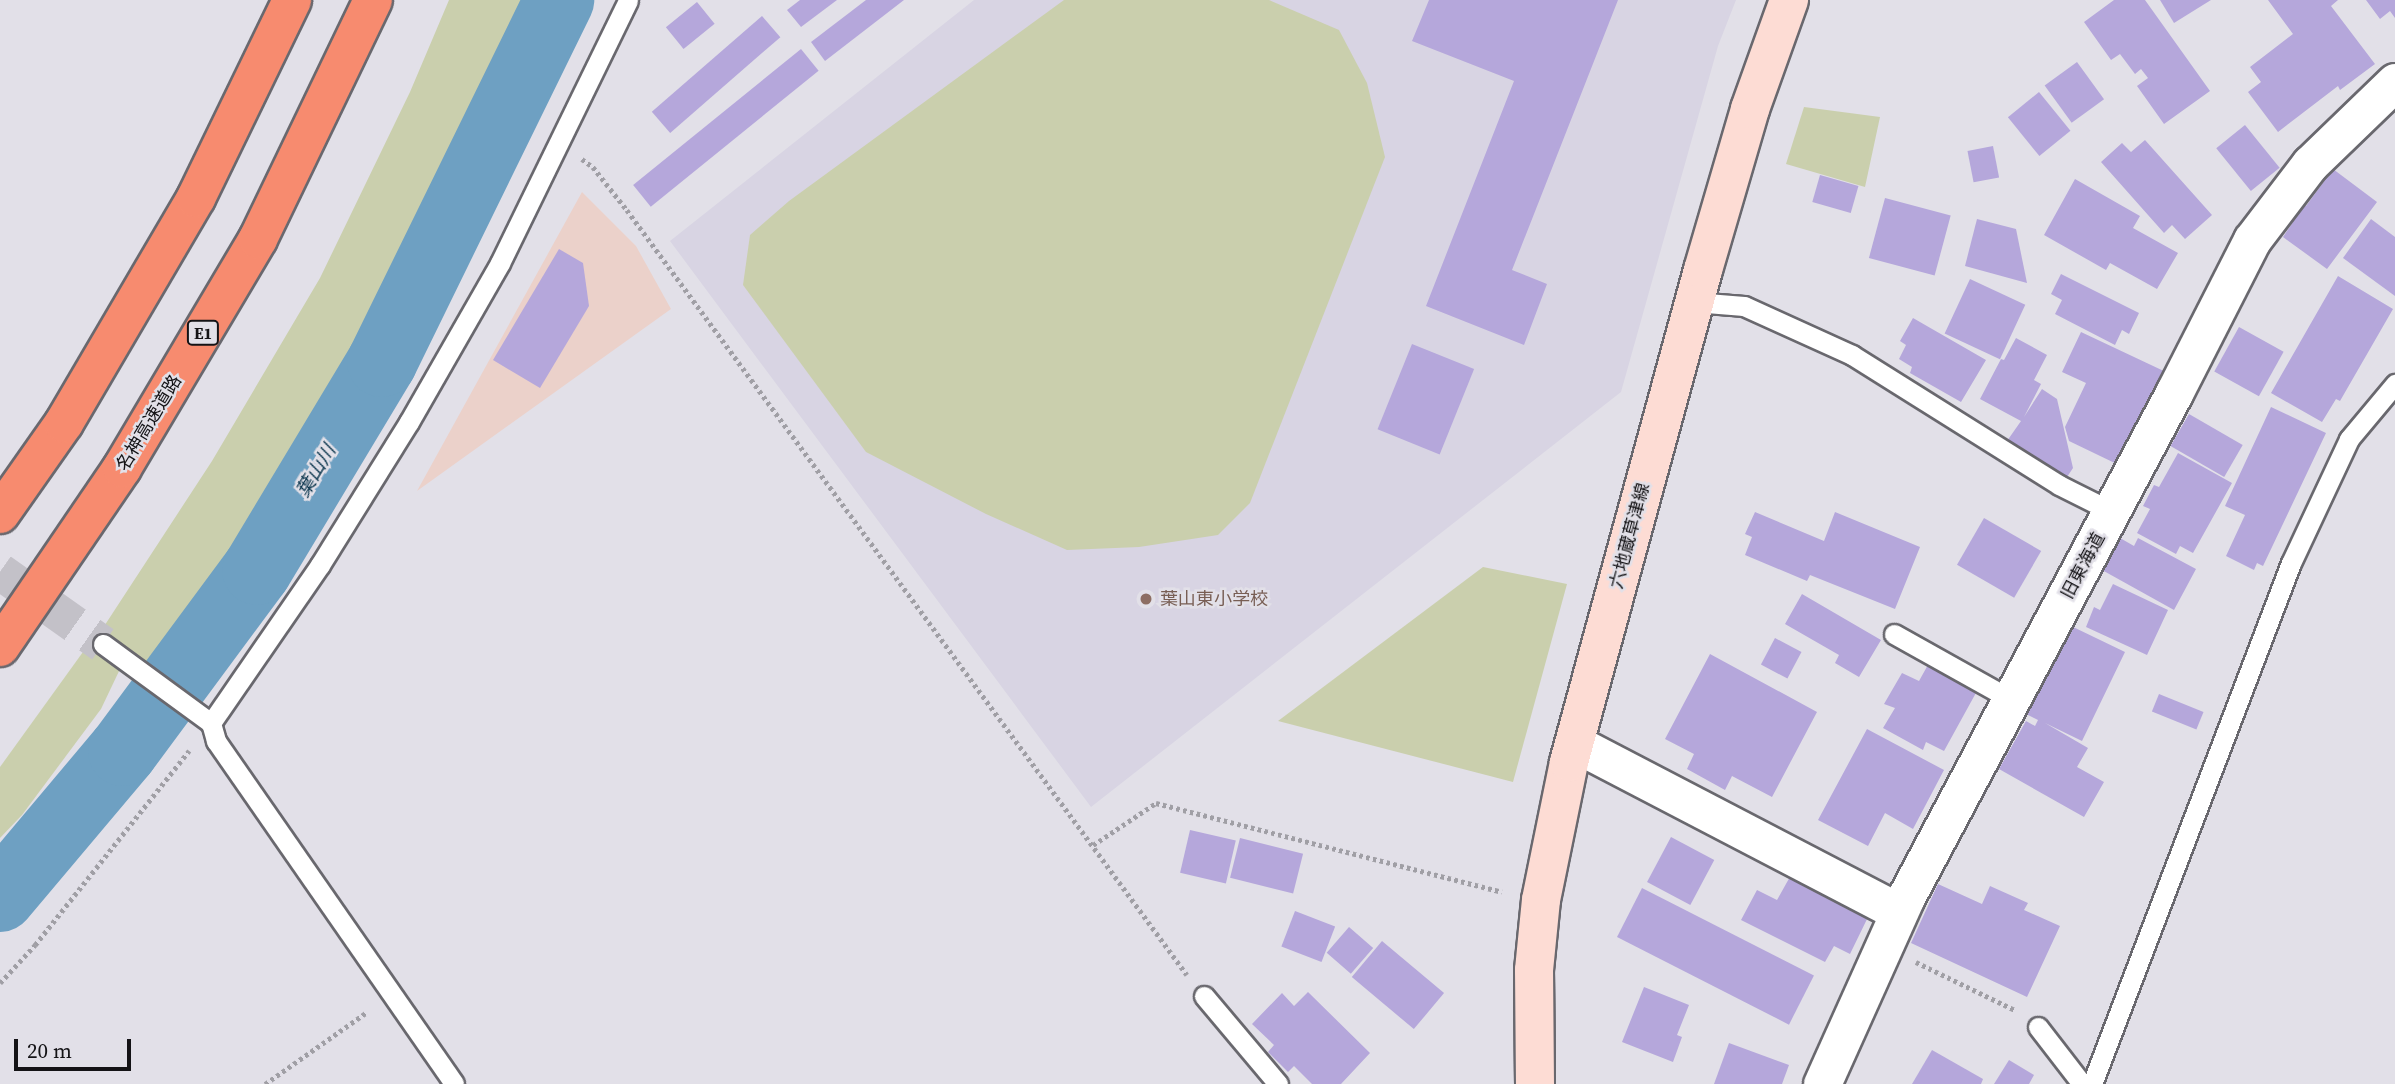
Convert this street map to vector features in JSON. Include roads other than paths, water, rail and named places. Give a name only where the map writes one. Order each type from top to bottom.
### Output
[{"type":"highway","points":[[0,513],[64,423],[196,198],[292,0]]},
{"type":"highway","name":"名神高速道路","points":[[0,647],[122,468],[258,239],[373,0]]},
{"type":"main road","name":"六地蔵草津線","points":[[1535,1084],[1534,970],[1541,900],[1574,743],[1694,302],[1750,109],[1789,0]]},
{"type":"street","name":"旧東海道","points":[[1822,1084],[1898,912],[2112,511],[2252,240],[2310,164],[2395,82]]},
{"type":"street","points":[[1574,743],[1898,912]]},
{"type":"lane","points":[[207,720],[320,565],[409,422],[500,263],[628,0]]},
{"type":"lane","points":[[1694,302],[1744,306],[1852,355],[2059,485],[2112,511]]},
{"type":"lane","points":[[2092,1084],[2291,563],[2349,439],[2395,384]]},
{"type":"lane","points":[[1894,634],[2012,700]]},
{"type":"lane","points":[[103,644],[207,720],[216,741],[454,1084]]},
{"type":"lane","points":[[1204,996],[1278,1084]]},
{"type":"lane","points":[[2038,1027],[2082,1084]]},
{"type":"waterway","name":"葉山川","points":[[0,897],[123,751],[257,570],[382,362],[559,0]]},
{"type":"tunnel","points":[[0,571],[103,644]]},
{"type":"place","name":"葉山東小学校","points":[[1146,599]]}]
